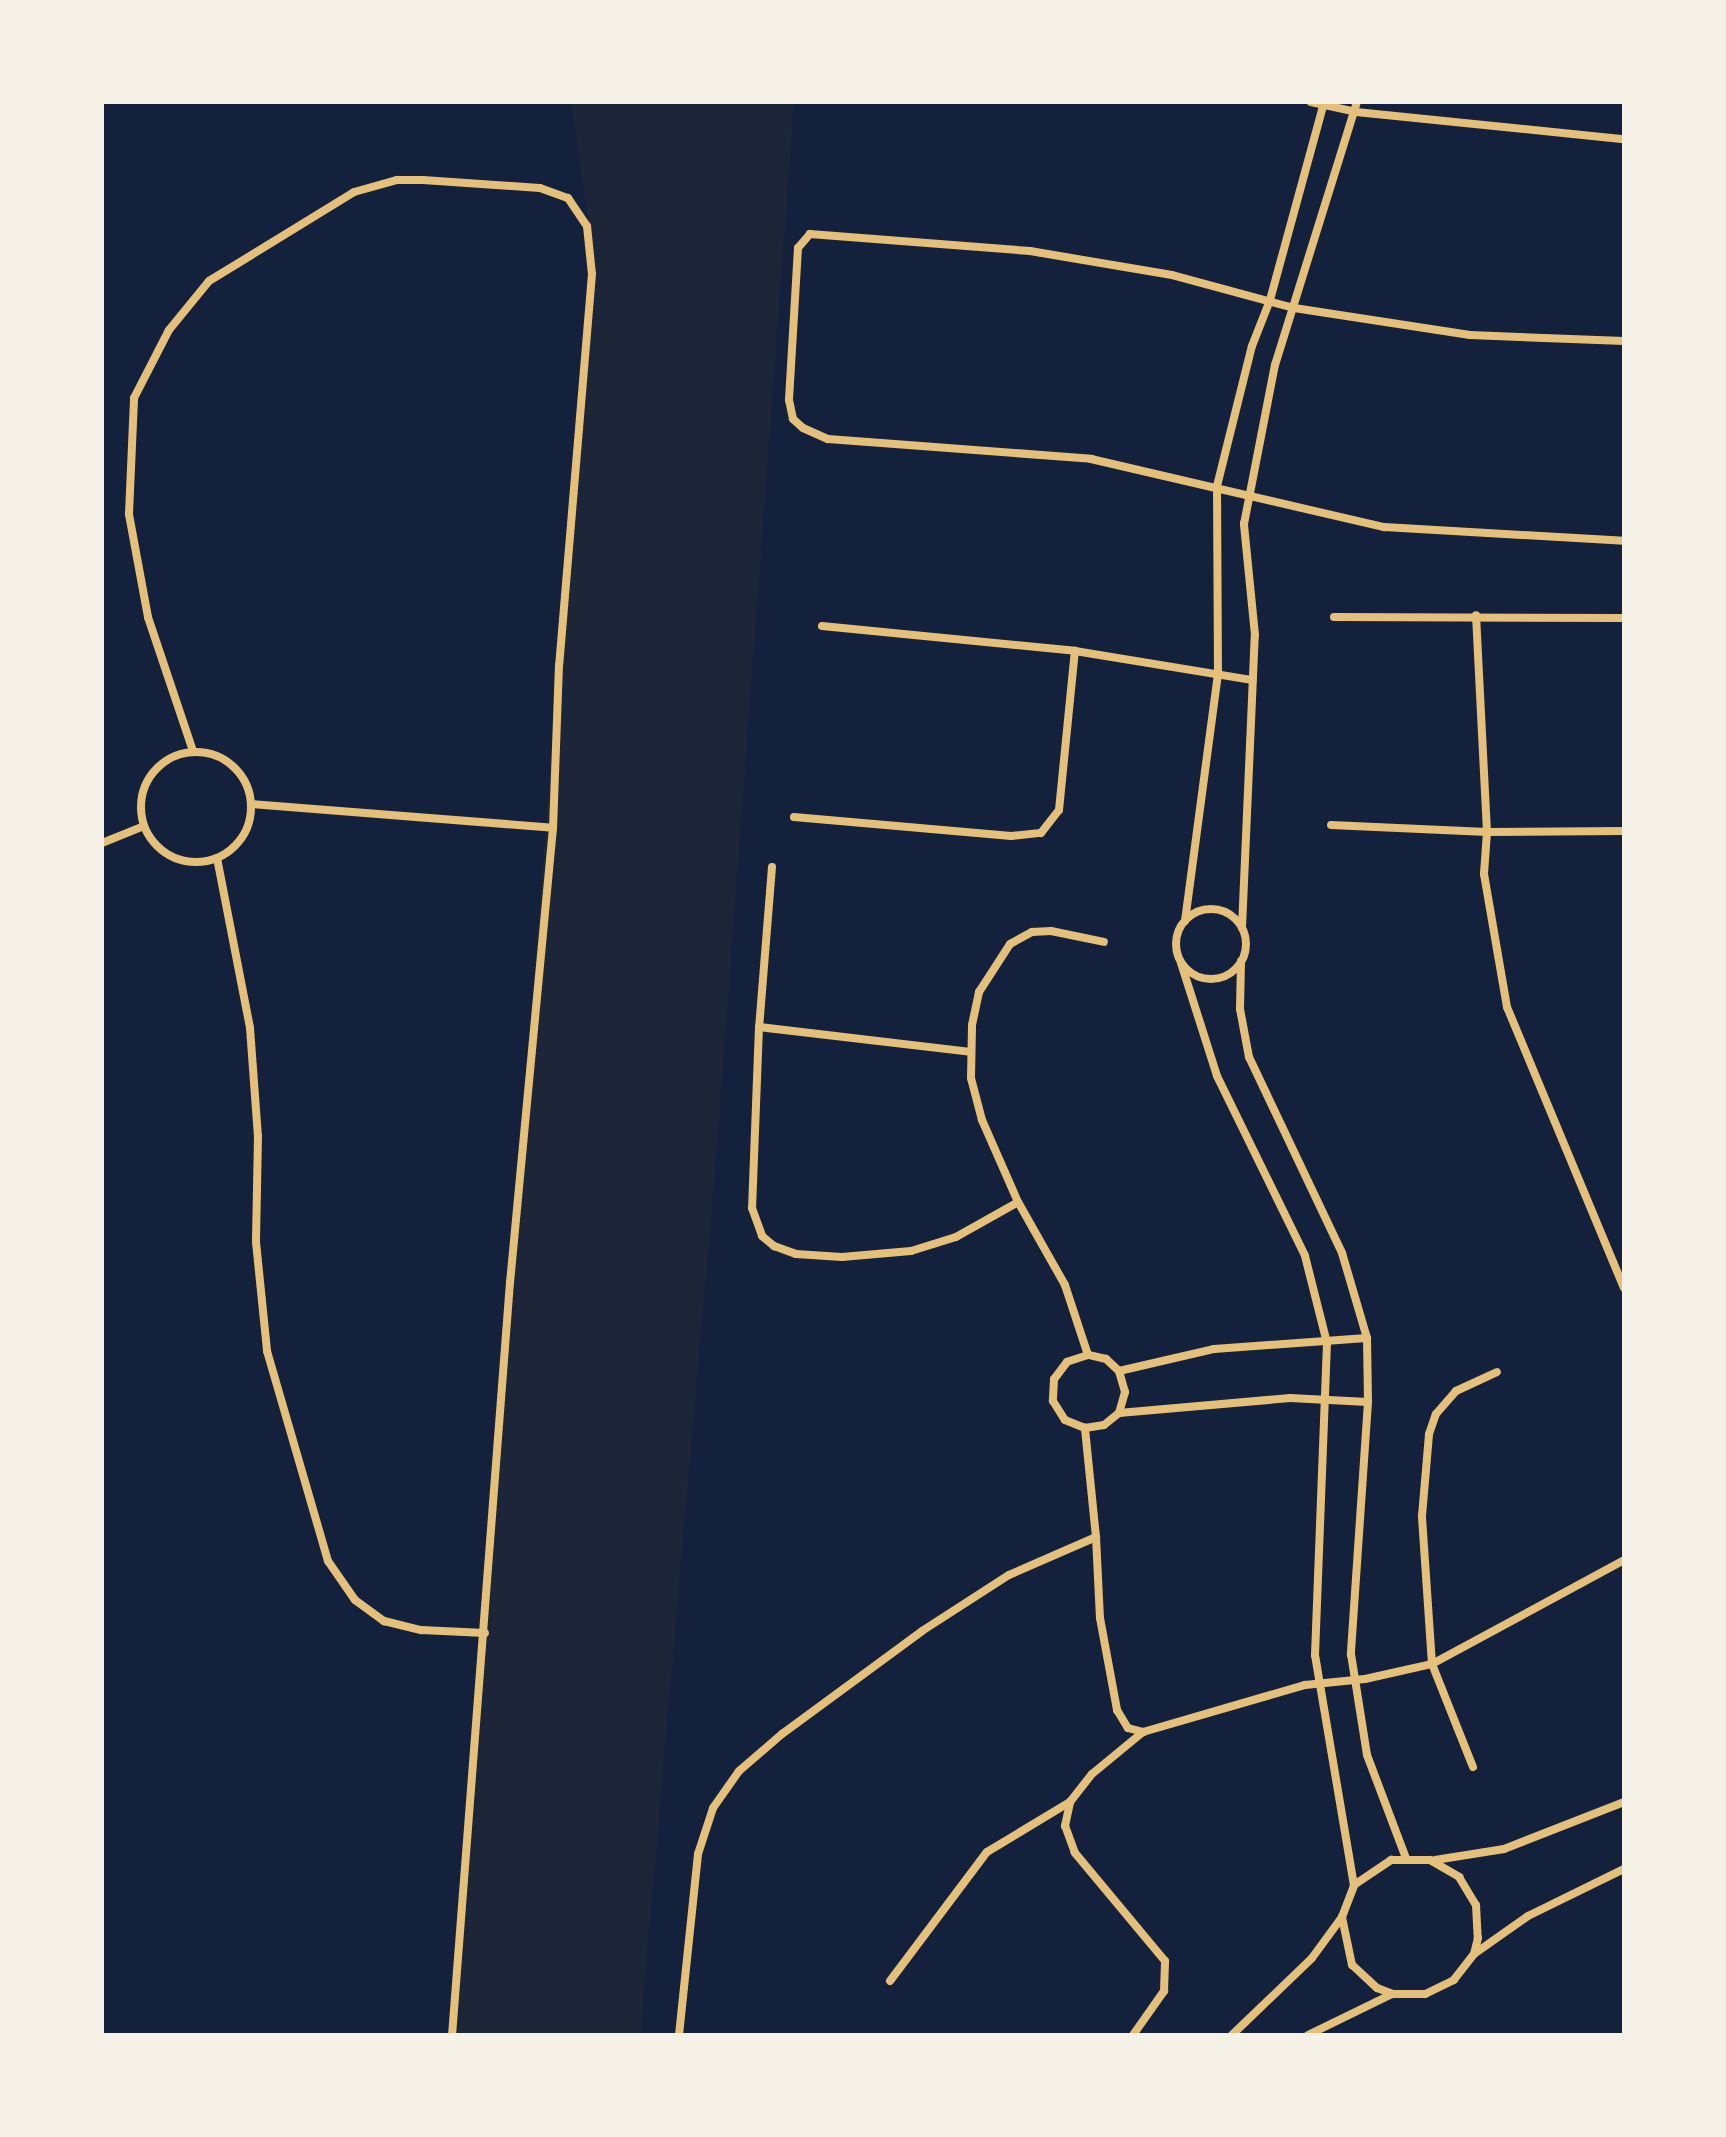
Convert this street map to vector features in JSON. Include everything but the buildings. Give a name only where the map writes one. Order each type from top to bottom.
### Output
[{"type":"street","points":[[1311,102],[1356,112],[1624,139]]},
{"type":"street","points":[[1357,102],[1275,365],[1244,524],[1254,609],[1240,1009],[1249,1057],[1342,1253],[1367,1338],[1368,1402],[1351,1654],[1367,1755],[1406,1858]]},
{"type":"street","points":[[1324,103],[1270,300],[1252,346],[1217,486],[1218,675],[1185,921],[1176,941],[1217,1076],[1305,1256],[1327,1343],[1315,1655],[1354,1885]]},
{"type":"street","points":[[193,751],[148,617],[129,514],[134,398],[169,330],[209,281],[329,205],[383,183],[423,180],[558,192],[576,207],[591,238],[592,274],[559,665],[553,828],[510,1282],[452,2035]]},
{"type":"street","points":[[1624,341],[1470,335],[1294,308],[1172,275],[1030,251],[810,234],[798,248],[789,400],[793,419],[813,435],[1091,459],[1384,527],[1624,541]]},
{"type":"street","points":[[1476,615],[1487,832],[1484,874],[1507,1007],[1624,1288]]},
{"type":"street","points":[[1334,617],[1476,615],[1624,618]]},
{"type":"street","points":[[822,626],[1075,651],[1253,680]]},
{"type":"street","points":[[794,817],[1011,836],[1041,833],[1059,810],[1075,651]]},
{"type":"street","points":[[193,751],[218,756],[239,771],[251,804],[246,830],[217,858],[173,858],[144,826],[141,806],[156,769],[193,751]]},
{"type":"street","points":[[251,804],[553,828]]},
{"type":"street","points":[[1331,825],[1487,832],[1624,831]]},
{"type":"street","points":[[102,843],[144,826]]},
{"type":"street","points":[[217,858],[250,1028],[257,1106],[256,1242],[267,1351],[328,1561],[355,1600],[384,1621],[421,1630],[485,1633]]},
{"type":"street","points":[[772,867],[759,1027],[752,1208],[762,1236],[774,1246],[796,1254],[842,1257],[911,1251],[956,1237],[1018,1202]]},
{"type":"street","points":[[1185,921],[1209,909],[1234,918],[1242,928]]},
{"type":"street","points":[[1088,1355],[1065,1285],[1018,1202],[982,1120],[971,1052],[979,992],[1010,944],[1032,932],[1051,931],[1104,942]]},
{"type":"street","points":[[1181,963],[1200,978],[1212,979],[1224,977],[1241,961]]},
{"type":"street","points":[[759,1027],[971,1052]]},
{"type":"street","points":[[1119,1371],[1214,1349],[1367,1338]]},
{"type":"street","points":[[1119,1413],[1125,1392],[1119,1371],[1106,1359],[1088,1355],[1067,1362],[1054,1379],[1053,1401],[1065,1420],[1085,1428],[1104,1425],[1119,1413],[1326,1398],[1368,1402]]},
{"type":"street","points":[[1473,1767],[1432,1664],[1422,1516],[1429,1434],[1436,1414],[1456,1391],[1497,1372]]},
{"type":"street","points":[[1085,1428],[1100,1618],[1117,1710],[1128,1728],[1143,1732]]},
{"type":"street","points":[[679,2035],[698,1854],[713,1808],[739,1771],[782,1734],[962,1604],[1009,1575],[1096,1537]]},
{"type":"street","points":[[890,1981],[987,1852],[1070,1802],[1092,1774],[1143,1732],[1305,1685],[1365,1679],[1432,1664],[1624,1560]]},
{"type":"street","points":[[1070,1802],[1065,1826],[1075,1853],[1165,1961],[1164,1991],[1133,2035]]},
{"type":"street","points":[[1232,2035],[1312,1958],[1342,1917],[1354,1885],[1377,1866],[1406,1858],[1430,1860],[1504,1849],[1624,1802]]},
{"type":"street","points":[[1430,1860],[1452,1872],[1469,1890],[1479,1921],[1474,1954]]},
{"type":"street","points":[[1308,2035],[1393,1994],[1441,1989],[1474,1954],[1528,1916],[1624,1869]]},
{"type":"street","points":[[1342,1917],[1352,1965],[1377,1988],[1393,1994]]},
{"type":"shaded area","points":[[571,102],[794,102],[716,1159],[640,2035],[453,2035],[591,238]]}]
